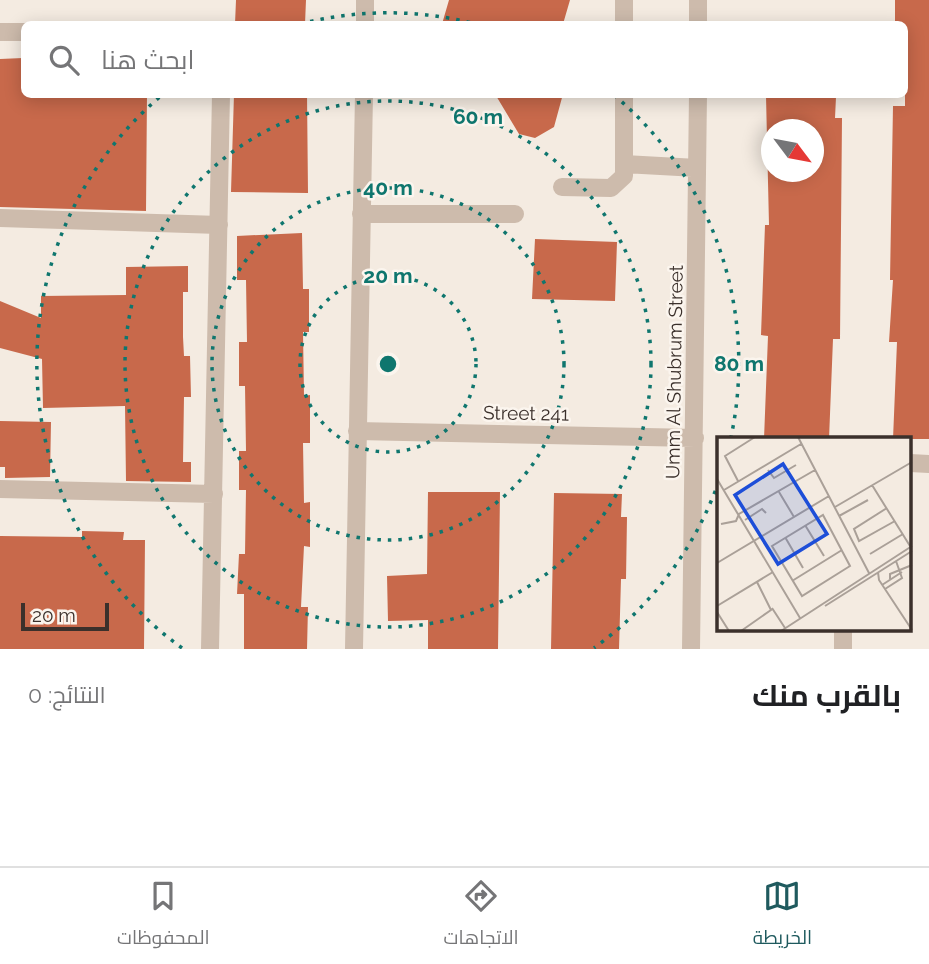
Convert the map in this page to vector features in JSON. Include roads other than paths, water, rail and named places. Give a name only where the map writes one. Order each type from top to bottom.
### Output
[{"type":"street","points":[[365,0],[365,21]]},
{"type":"street","points":[[624,0],[624,21]]},
{"type":"street","points":[[698,0],[698,21]]},
{"type":"street","points":[[0,32],[21,32]]},
{"type":"street","points":[[210,649],[221,98]]},
{"type":"street","points":[[354,649],[363,98]]},
{"type":"street","points":[[562,187],[611,188],[624,176],[624,98]]},
{"type":"street","name":"Umm Al Shubrum Street","points":[[691,649],[698,98]]},
{"type":"street","points":[[624,164],[697,168]]},
{"type":"street","points":[[361,214],[515,214]]},
{"type":"street","points":[[0,218],[219,225]]},
{"type":"street","name":"Street 241","points":[[357,431],[695,438]]},
{"type":"street","points":[[0,489],[214,494]]}]
